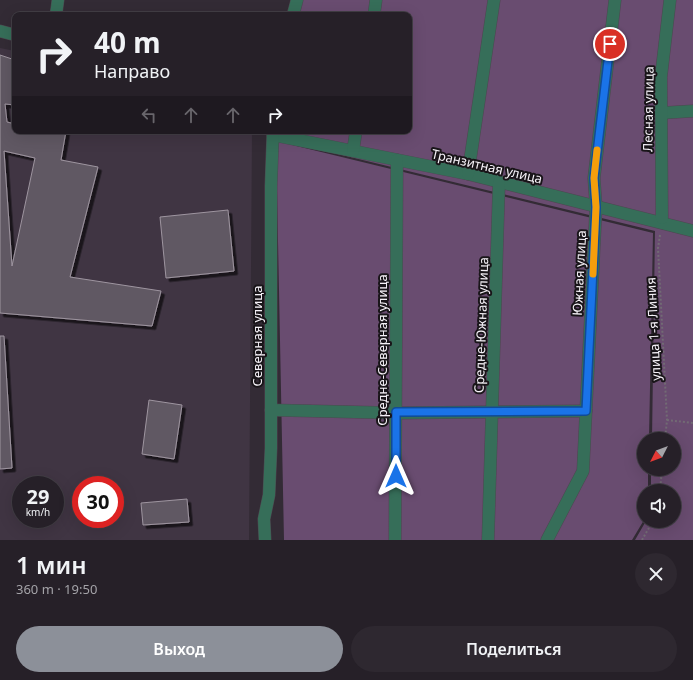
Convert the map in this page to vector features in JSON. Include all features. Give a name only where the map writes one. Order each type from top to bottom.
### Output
[{"type":"street","points":[[56,12],[58,0]]},
{"type":"street","points":[[294,12],[297,0]]},
{"type":"street","points":[[374,12],[376,0]]},
{"type":"street","points":[[468,174],[494,0]]},
{"type":"street","name":"Южная улица","points":[[547,540],[584,470],[596,207],[594,178],[615,0]]},
{"type":"street","name":"Лесная улица","points":[[662,220],[661,76],[670,0]]},
{"type":"street","points":[[0,31],[12,34]]},
{"type":"street","points":[[661,113],[693,111]]},
{"type":"street","name":"Северная улица","points":[[265,540],[264,519],[270,494],[271,186],[273,134]]},
{"type":"street","name":"Транзитная улица","points":[[277,134],[468,174],[596,207],[662,220],[693,231]]},
{"type":"street","points":[[353,151],[356,134]]},
{"type":"street","name":"Средне-Северная улица","points":[[395,540],[397,160]]},
{"type":"street","name":"Средне-Южная улица","points":[[488,540],[499,182]]},
{"type":"street","points":[[270,410],[396,412],[586,411]]},
{"type":"path","name":"улица 1-я Линия","points":[[662,220],[658,248],[667,420],[666,432]]},
{"type":"path","points":[[667,420],[693,423]]},
{"type":"path","points":[[642,540],[649,528]]},
{"type":"shaded area","points":[[292,0],[693,0],[693,540],[635,540],[642,528],[681,528],[681,484],[651,484],[651,476],[681,476],[681,432],[652,432],[655,231],[272,138],[270,134],[412,134],[412,12],[289,12]]},
{"type":"shaded area","points":[[0,48],[12,50],[12,134],[252,134],[249,540],[0,540]]},
{"type":"shaded area","points":[[276,141],[653,233],[649,432],[637,432],[637,476],[648,476],[648,484],[637,484],[637,528],[639,528],[632,540],[284,540]]},
{"type":"building","points":[[0,55],[12,59],[12,105],[5,104],[7,122],[12,123],[12,134],[65,134],[61,160],[98,167],[70,277],[161,291],[152,326],[0,313]],"holes":[[[4,151],[35,158],[12,266]]]},
{"type":"building","points":[[228,210],[234,271],[166,278],[160,217]]},
{"type":"building","points":[[0,336],[4,336],[12,468],[0,469]]},
{"type":"building","points":[[149,400],[182,405],[174,459],[142,454]]},
{"type":"building","points":[[187,499],[189,522],[143,525],[141,503]]},
{"type":"slow traffic","points":[[593,274],[596,207],[594,178],[597,150]]},
{"type":"route","points":[[396,476],[396,412],[586,411],[596,207],[594,178],[610,44]]}]
